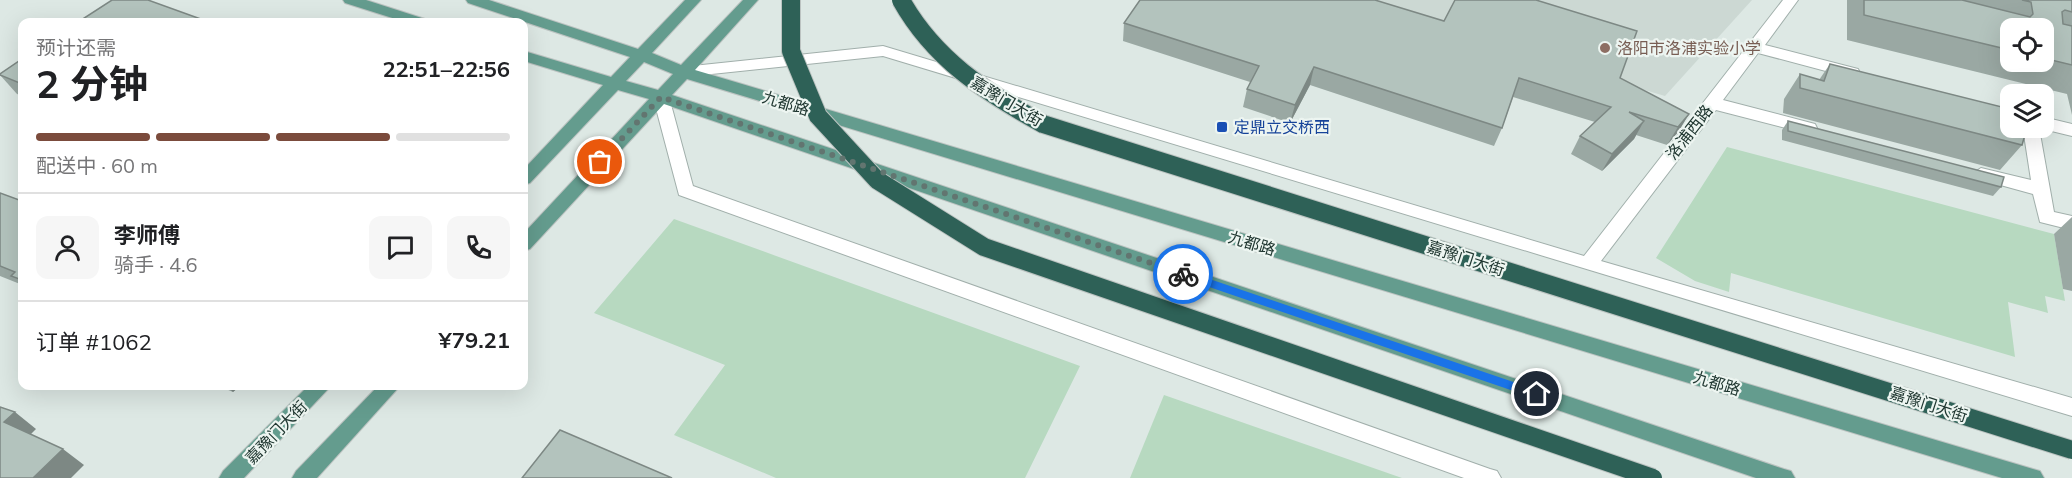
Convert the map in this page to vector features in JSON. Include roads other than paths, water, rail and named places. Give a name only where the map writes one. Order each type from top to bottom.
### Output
[{"type":"highway","points":[[790,0],[791,51],[818,116],[877,180],[984,247],[1653,478]]},
{"type":"highway","name":"嘉豫门大街","points":[[901,0],[909,18],[948,64],[998,100],[1043,124],[2072,450]]},
{"type":"main road","points":[[350,0],[407,18]]},
{"type":"main road","name":"九都路","points":[[473,0],[528,18]]},
{"type":"main road","points":[[528,175],[616,85],[640,55],[694,0]]},
{"type":"main road","points":[[528,240],[751,0]]},
{"type":"main road","name":"九都路","points":[[528,18],[640,55],[683,72],[2032,478]]},
{"type":"main road","name":"九都路","points":[[528,57],[661,97],[1784,478]]},
{"type":"main road","name":"嘉豫门大街","points":[[230,478],[317,390]]},
{"type":"main road","points":[[303,478],[386,390]]},
{"type":"street","name":"洛浦西路","points":[[1588,264],[1791,0]]},
{"type":"street","points":[[1755,47],[1866,76]]},
{"type":"street","points":[[683,72],[883,51],[1588,264],[2072,407]]},
{"type":"street","points":[[661,97],[685,190],[1490,478]]},
{"type":"street","points":[[1712,103],[1822,132]]},
{"type":"street","points":[[2054,126],[2072,130]]},
{"type":"street","points":[[2032,138],[2046,217],[2072,223]]},
{"type":"street","points":[[1959,168],[2040,189]]},
{"type":"place","name":"洛阳市洛浦实验小学","points":[[1605,48]]},
{"type":"place","name":"定鼎立交桥西","points":[[1222,127]]}]
